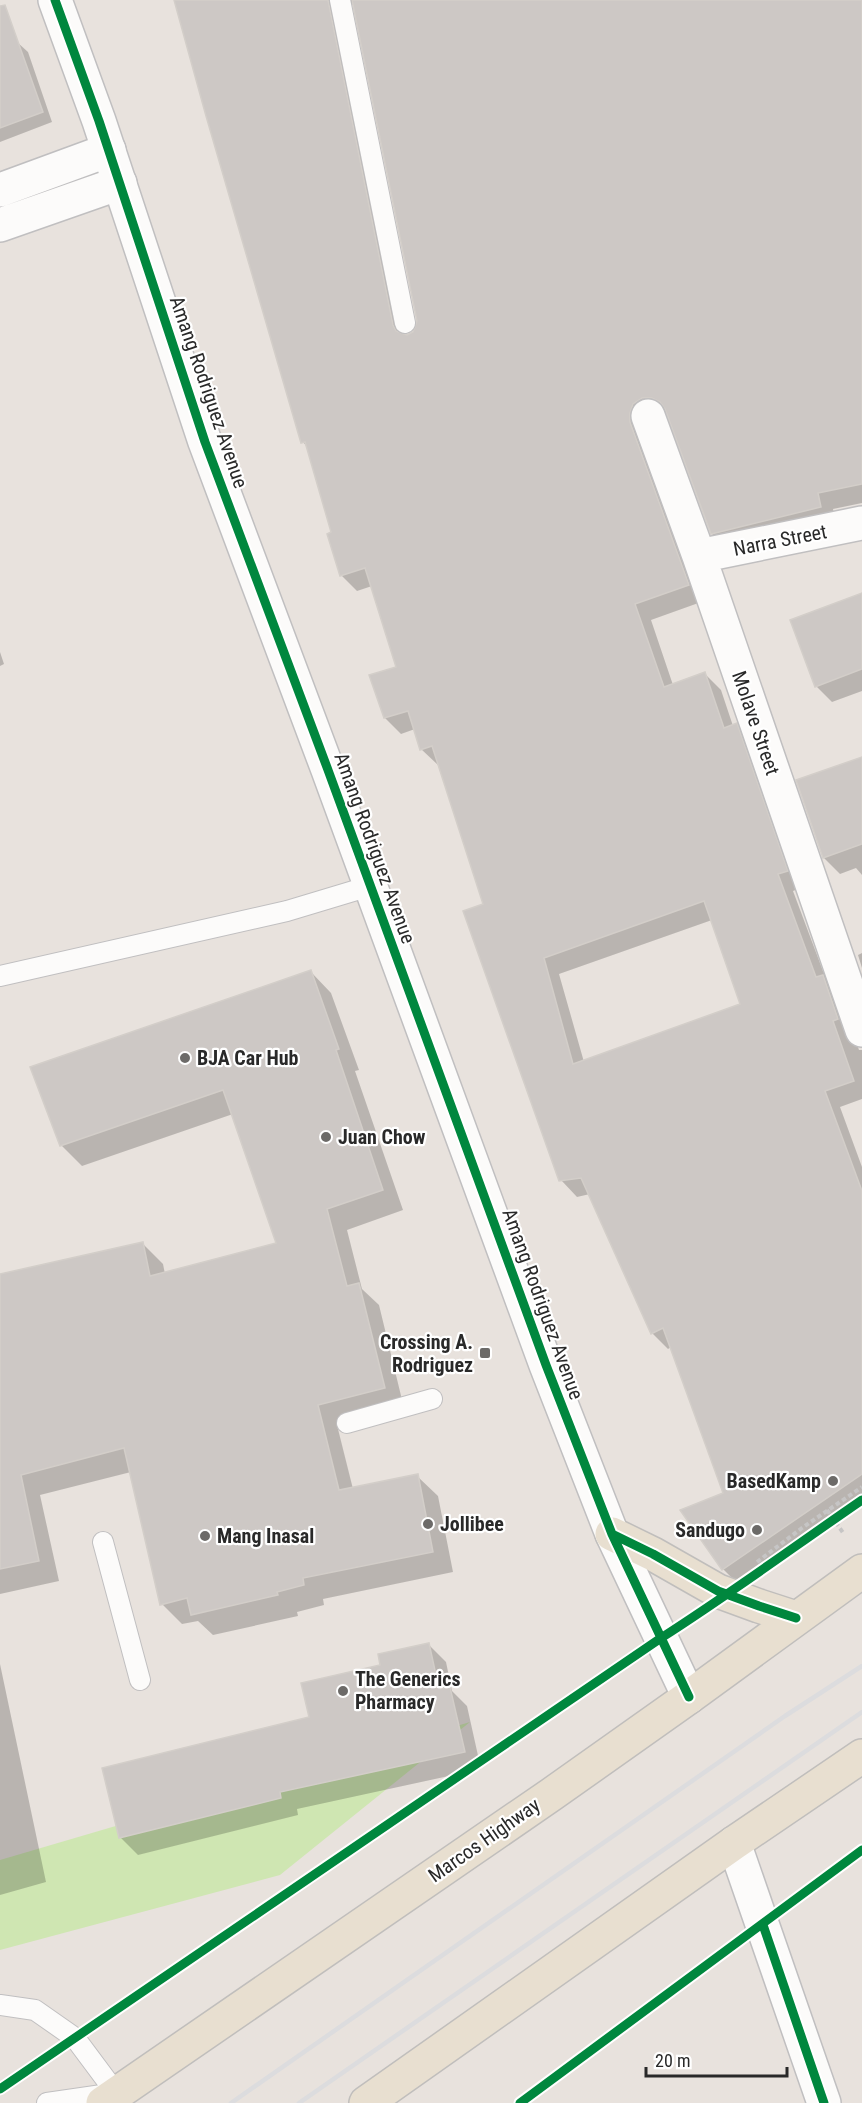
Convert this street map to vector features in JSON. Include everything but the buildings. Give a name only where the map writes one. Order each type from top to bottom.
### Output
[{"type":"main road","name":"Amang Rodriguez Avenue","points":[[55,0],[109,150],[205,442],[546,1365],[612,1534],[689,1697]]},
{"type":"main road","points":[[0,190],[109,150]]},
{"type":"main road","points":[[0,225],[120,183]]},
{"type":"main road","name":"Molave Street","points":[[648,416],[699,556],[862,1030]]},
{"type":"main road","name":"Narra Street","points":[[699,556],[862,523]]},
{"type":"main road","points":[[612,1534],[718,1590],[796,1618]]},
{"type":"main road","name":"Marcos Highway","points":[[110,2098],[689,1697],[862,1571]]},
{"type":"main road","points":[[366,2103],[734,1843],[862,1756]]},
{"type":"main road","points":[[734,1843],[824,2103]]},
{"type":"lane","points":[[339,0],[405,323]]},
{"type":"lane","points":[[0,976],[287,911],[370,886]]},
{"type":"lane","points":[[347,1424],[432,1399]]},
{"type":"lane","points":[[103,1542],[140,1680]]},
{"type":"lane","points":[[0,2006],[35,2010],[75,2038],[110,2098],[47,2103]]},
{"type":"path","points":[[760,1560],[826,1510],[862,1487]]},
{"type":"path","points":[[826,1510],[830,1516]]},
{"type":"path","points":[[825,1526],[844,1513]]},
{"type":"path","points":[[730,1594],[797,1545]]},
{"type":"green space","points":[[470,1722],[280,1875],[0,1950],[0,1860]]},
{"type":"railway","points":[[231,2103],[785,1716],[862,1666]]},
{"type":"railway","points":[[299,2103],[862,1712]]},
{"type":"cycle path","points":[[55,0],[99,121],[205,442],[546,1365],[612,1534],[689,1697]]},
{"type":"cycle path","points":[[0,2089],[862,1500]]},
{"type":"cycle path","points":[[612,1534],[653,1554],[718,1591],[796,1618]]},
{"type":"cycle path","points":[[520,2103],[862,1850]]},
{"type":"cycle path","points":[[763,1925],[824,2103]]},
{"type":"place","name":"BJA Car Hub","points":[[185,1058]]},
{"type":"place","name":"Juan Chow","points":[[326,1137]]},
{"type":"place","name":"Crossing A. Rodriguez","points":[[485,1353]]},
{"type":"place","name":"BasedKamp","points":[[833,1481]]},
{"type":"place","name":"Jollibee","points":[[428,1524]]},
{"type":"place","name":"Sandugo","points":[[757,1530]]},
{"type":"place","name":"Mang Inasal","points":[[205,1536]]},
{"type":"place","name":"The Generics Pharmacy","points":[[343,1691]]}]
